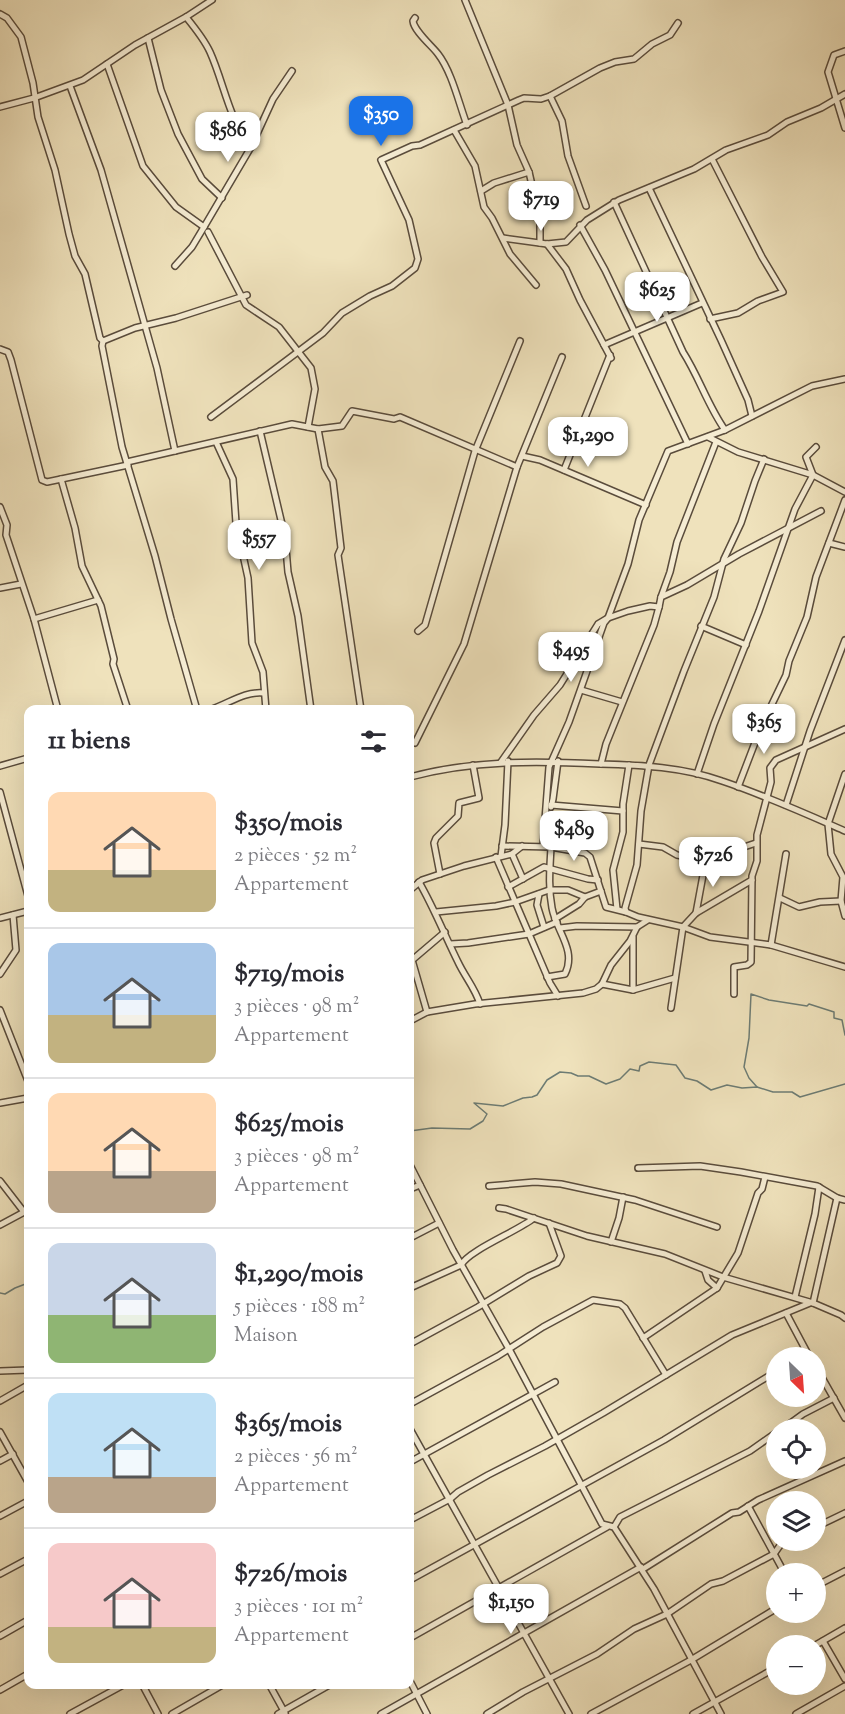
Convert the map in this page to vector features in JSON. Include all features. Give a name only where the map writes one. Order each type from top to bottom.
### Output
[{"type":"street","points":[[0,107],[69,86],[212,0]]},
{"type":"street","points":[[465,0],[508,105],[518,145],[529,172],[540,220],[540,243]]},
{"type":"street","points":[[0,14],[7,18],[20,33],[33,83],[38,117],[43,127],[60,190],[75,256],[85,274],[100,338],[103,341],[102,346],[122,447],[196,705]]},
{"type":"street","points":[[186,17],[204,42],[235,120],[251,147]]},
{"type":"street","points":[[415,18],[414,27],[437,53],[446,68],[467,125]]},
{"type":"street","points":[[211,417],[328,329],[342,313],[392,286],[416,268],[418,259],[409,220],[381,160],[467,125],[524,98],[541,99],[550,96],[600,68],[615,62],[634,59],[652,44],[670,35],[678,23]]},
{"type":"street","points":[[148,38],[161,90],[178,134],[202,179],[222,198]]},
{"type":"street","points":[[845,51],[834,55],[828,72],[845,128]]},
{"type":"street","points":[[107,64],[143,166],[176,207],[206,230],[244,296],[246,305],[279,327],[311,368],[315,389],[308,427]]},
{"type":"street","points":[[175,266],[206,230],[251,147],[273,99],[292,71]]},
{"type":"street","points":[[69,86],[101,170],[157,368],[175,451]]},
{"type":"street","points":[[503,238],[548,244],[566,242],[575,234],[580,225],[614,202],[694,169],[726,150],[768,135],[787,122],[845,94]]},
{"type":"street","points":[[550,96],[562,121],[568,156],[586,207]]},
{"type":"street","points":[[454,130],[475,166],[484,207],[510,254],[536,285]]},
{"type":"street","points":[[710,319],[738,313],[758,301],[783,292],[758,249],[712,159]]},
{"type":"street","points":[[481,191],[494,183],[529,172]]},
{"type":"street","points":[[649,188],[748,400],[753,416]]},
{"type":"street","points":[[614,202],[668,318],[725,430]]},
{"type":"street","points":[[580,225],[605,270],[688,444]]},
{"type":"street","points":[[548,244],[566,270],[610,357],[564,470]]},
{"type":"street","points":[[103,341],[244,296]]},
{"type":"street","points":[[604,345],[702,303]]},
{"type":"street","points":[[418,631],[425,625],[476,450],[520,340]]},
{"type":"street","points":[[0,349],[8,352],[11,360],[40,476],[47,482],[292,424],[318,429],[342,426],[352,411],[394,419],[400,417],[517,467]]},
{"type":"street","points":[[415,743],[464,644],[517,467],[562,357]]},
{"type":"street","points":[[543,846],[547,777],[604,623],[608,618],[646,505],[668,451],[725,430],[812,386],[845,379]]},
{"type":"street","points":[[318,429],[325,467],[333,481],[341,548],[338,555],[361,705]]},
{"type":"street","points":[[260,431],[285,537],[288,572],[298,616],[310,705]]},
{"type":"street","points":[[708,437],[738,452],[813,475],[845,492]]},
{"type":"street","points":[[216,442],[233,479],[236,523],[248,578],[252,643],[263,672],[265,705]]},
{"type":"street","points":[[601,764],[622,702],[654,625],[677,542],[716,442]]},
{"type":"street","points":[[697,774],[795,509],[813,475],[806,457],[816,447]]},
{"type":"street","points":[[522,456],[540,460],[646,505]]},
{"type":"street","points":[[626,912],[637,865],[641,811],[649,765],[764,459]]},
{"type":"street","points":[[61,479],[75,528],[82,566],[105,619],[114,659],[113,664],[126,705]]},
{"type":"street","points":[[738,787],[761,727],[786,675],[789,661],[807,616],[816,577],[845,500]]},
{"type":"street","points":[[0,507],[7,525],[6,535],[34,619],[57,705]]},
{"type":"street","points":[[661,597],[821,511]]},
{"type":"street","points":[[829,543],[845,547]]},
{"type":"street","points":[[0,588],[21,584]]},
{"type":"street","points":[[34,619],[98,600]]},
{"type":"street","points":[[501,762],[534,715],[560,685],[598,624],[608,618],[650,606],[659,608]]},
{"type":"street","points":[[701,626],[746,645]]},
{"type":"street","points":[[786,805],[804,748],[845,640]]},
{"type":"street","points":[[581,690],[622,702]]},
{"type":"street","points":[[223,705],[241,695],[264,693]]},
{"type":"street","points":[[734,994],[734,967],[750,964],[752,883],[757,861],[756,843],[771,782],[769,771],[773,763],[845,729]]},
{"type":"street","points":[[0,766],[24,759]]},
{"type":"street","points":[[508,761],[502,846],[498,857],[508,887],[547,977],[558,996]]},
{"type":"street","points":[[414,776],[508,761],[649,765],[697,774],[766,796],[845,831]]},
{"type":"street","points":[[545,819],[551,805],[554,762]]},
{"type":"street","points":[[440,874],[434,848],[436,838],[458,816],[459,803],[479,798],[473,765]]},
{"type":"street","points":[[617,909],[613,870],[623,832],[623,811],[629,765]]},
{"type":"street","points":[[845,774],[828,824],[831,854],[843,877],[841,901],[845,916]]},
{"type":"street","points":[[0,792],[24,881]]},
{"type":"street","points":[[551,805],[623,811]]},
{"type":"street","points":[[544,834],[551,847],[549,868],[551,907],[567,946],[569,967],[563,976],[547,977]]},
{"type":"street","points":[[639,844],[663,847],[677,855],[706,859],[756,843]]},
{"type":"street","points":[[502,846],[543,846],[585,853],[593,862],[606,907],[648,920],[683,927],[710,938],[771,945],[845,967]]},
{"type":"street","points":[[414,886],[419,882],[440,874],[512,854],[522,846]]},
{"type":"street","points":[[512,854],[523,879]]},
{"type":"street","points":[[771,945],[786,854]]},
{"type":"street","points":[[696,913],[706,859]]},
{"type":"street","points":[[508,887],[542,867],[598,880]]},
{"type":"street","points":[[419,882],[480,1004]]},
{"type":"street","points":[[671,1008],[683,927],[696,913],[752,883]]},
{"type":"street","points":[[436,912],[515,902],[549,890],[568,890],[585,897]]},
{"type":"street","points":[[450,944],[529,934],[556,920],[585,897],[601,891]]},
{"type":"street","points":[[539,894],[538,909],[544,927]]},
{"type":"street","points":[[780,898],[799,906],[841,901]]},
{"type":"street","points":[[0,918],[24,912]]},
{"type":"street","points":[[0,974],[16,950],[13,915]]},
{"type":"street","points":[[560,928],[637,927],[648,920]]},
{"type":"street","points":[[414,1019],[427,1012],[591,991],[602,984],[611,965],[633,937],[637,927]]},
{"type":"street","points":[[414,958],[445,932]]},
{"type":"street","points":[[633,937],[633,990]]},
{"type":"street","points":[[414,971],[427,1012]]},
{"type":"street","points":[[602,984],[633,990],[675,978]]},
{"type":"street","points":[[0,1010],[24,1070]]},
{"type":"street","points":[[20,1060],[24,1058]]},
{"type":"street","points":[[0,1103],[24,1099]]},
{"type":"street","points":[[638,1168],[700,1166],[819,1187],[845,1200]]},
{"type":"street","points":[[414,1173],[461,1265],[509,1349],[602,1524],[612,1526],[642,1568],[722,1714]]},
{"type":"street","points":[[643,1338],[717,1288],[738,1253],[765,1177]]},
{"type":"street","points":[[0,1180],[24,1209]]},
{"type":"street","points":[[489,1186],[535,1182],[561,1184],[622,1197],[717,1227]]},
{"type":"street","points":[[414,1187],[420,1185]]},
{"type":"street","points":[[795,1297],[815,1214],[819,1187]]},
{"type":"street","points":[[611,1242],[619,1218],[622,1197]]},
{"type":"street","points":[[812,1303],[837,1198]]},
{"type":"street","points":[[498,1208],[611,1242],[665,1254],[723,1277],[812,1303],[841,1314],[845,1318]]},
{"type":"street","points":[[0,1225],[24,1212]]},
{"type":"street","points":[[414,1286],[461,1265],[466,1258],[534,1218]]},
{"type":"street","points":[[414,1236],[439,1223]]},
{"type":"street","points":[[414,1342],[529,1276],[557,1263],[561,1256],[549,1223]]},
{"type":"street","points":[[705,1271],[708,1280],[717,1288]]},
{"type":"street","points":[[414,1402],[593,1300],[620,1304],[625,1308],[666,1375]]},
{"type":"street","points":[[414,1518],[450,1499],[478,1480],[603,1413],[732,1335],[812,1303]]},
{"type":"street","points":[[786,1314],[805,1347]]},
{"type":"street","points":[[0,1371],[24,1371]]},
{"type":"street","points":[[414,1578],[664,1440],[766,1378]]},
{"type":"street","points":[[414,1460],[555,1382]]},
{"type":"street","points":[[826,1384],[845,1418]]},
{"type":"street","points":[[0,1401],[24,1387]]},
{"type":"street","points":[[796,1419],[834,1398]]},
{"type":"street","points":[[0,1432],[24,1475]]},
{"type":"street","points":[[414,1437],[569,1714]]},
{"type":"street","points":[[414,1636],[612,1526],[620,1518],[750,1451],[766,1440]]},
{"type":"street","points":[[0,1461],[13,1454]]},
{"type":"street","points":[[381,1714],[690,1541],[732,1513],[739,1512],[845,1461]]},
{"type":"street","points":[[0,1516],[24,1503]]},
{"type":"street","points":[[748,1506],[779,1563]]},
{"type":"street","points":[[826,1522],[845,1513]]},
{"type":"street","points":[[487,1714],[523,1692],[597,1654],[634,1629],[667,1614],[711,1584],[723,1581],[776,1551]]},
{"type":"street","points":[[0,1574],[24,1561]]},
{"type":"street","points":[[826,1581],[845,1571]]},
{"type":"street","points":[[591,1714],[691,1660],[766,1615]]},
{"type":"street","points":[[0,1636],[24,1622]]},
{"type":"street","points":[[826,1639],[845,1628]]},
{"type":"street","points":[[826,1646],[845,1679]]},
{"type":"street","points":[[693,1714],[766,1673]]},
{"type":"street","points":[[0,1690],[24,1676]]},
{"type":"street","points":[[796,1714],[845,1686]]},
{"type":"street","points":[[414,1688],[427,1714]]},
{"type":"street","points":[[70,1714],[116,1689]]},
{"type":"street","points":[[145,1689],[158,1714]]},
{"type":"street","points":[[172,1714],[215,1689]]},
{"type":"street","points":[[271,1689],[283,1713],[323,1689]]},
{"type":"waterway","points":[[757,1087],[749,1078],[744,1067],[749,1038],[751,994],[769,1000],[807,1006],[809,1004],[834,1012],[834,1018],[842,1020],[845,1035]]},
{"type":"waterway","points":[[414,1130],[432,1128],[470,1129],[483,1121],[487,1114],[474,1103],[503,1106],[532,1097],[537,1095],[547,1080],[560,1072],[589,1076],[606,1084],[620,1079],[630,1069],[639,1071],[640,1066],[649,1062],[676,1065],[685,1078],[697,1081],[711,1090],[727,1085],[742,1088],[757,1087],[773,1092],[792,1092],[800,1097],[845,1084]]},
{"type":"waterway","points":[[0,1293],[5,1294],[24,1285]]}]
